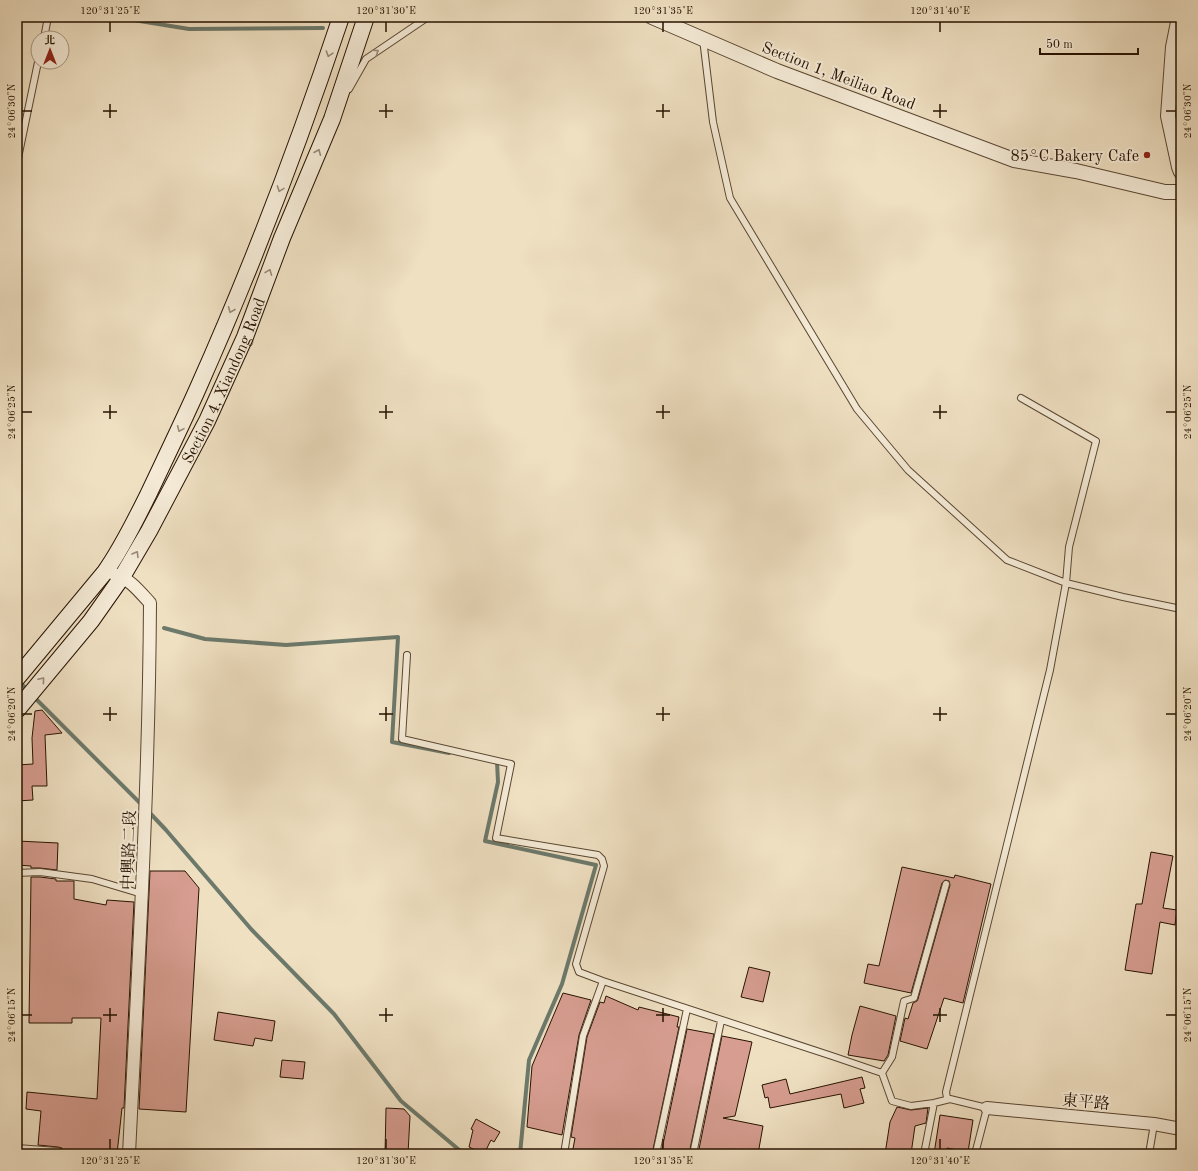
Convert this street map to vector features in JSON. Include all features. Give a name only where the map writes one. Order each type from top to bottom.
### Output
[{"type":"main road","name":"Section 4, Xiandong Road","points":[[17,678],[105,572],[135,520],[176,438],[211,358],[272,210],[319,83],[341,17]]},
{"type":"main road","name":"Section 4, Xiandong Road","points":[[17,710],[91,621],[122,577],[149,531],[207,421],[245,337],[282,238],[332,119],[366,17]]},
{"type":"street","name":"Section 1, Meiliao Road","points":[[652,17],[776,71],[1014,160],[1076,171],[1165,192],[1181,192]]},
{"type":"street","points":[[1179,17],[1172,47],[1168,116],[1181,172]]},
{"type":"street","name":"中興路二段","points":[[105,572],[122,577],[140,592],[150,603],[150,664],[142,894],[129,1154]]},
{"type":"street","name":"東平路","points":[[987,1108],[1154,1124],[1181,1129]]},
{"type":"street","points":[[17,1151],[57,1154]]},
{"type":"lane","points":[[46,30],[48,17]]},
{"type":"lane","points":[[332,119],[366,59],[428,17]]},
{"type":"lane","points":[[703,39],[714,128],[730,198],[857,409],[908,470],[1007,560],[1066,583],[1181,609]]},
{"type":"lane","points":[[17,163],[36,70]]},
{"type":"lane","points":[[950,1099],[947,1098],[946,1092],[1050,670],[1066,583],[1069,548],[1096,441],[1021,398]]},
{"type":"lane","points":[[407,655],[402,739],[511,764],[496,838],[598,855],[602,859],[604,866],[576,964],[579,972],[721,1021],[882,1073]]},
{"type":"lane","points":[[17,873],[40,872],[92,879],[142,894]]},
{"type":"lane","points":[[882,1073],[892,1058],[904,1001],[914,998],[946,884]]},
{"type":"lane","points":[[564,1154],[583,1036],[603,981]]},
{"type":"lane","points":[[656,1154],[687,1009]]},
{"type":"lane","points":[[693,1154],[721,1021]]},
{"type":"lane","points":[[882,1073],[892,1101],[911,1106],[950,1099],[987,1108],[975,1154]]},
{"type":"lane","points":[[924,1154],[934,1103]]},
{"type":"lane","points":[[1149,1154],[1154,1124]]},
{"type":"building","points":[[42,710],[62,733],[45,735],[47,786],[32,786],[33,800],[17,801],[17,765],[33,764],[32,738],[35,711]]},
{"type":"building","points":[[17,841],[58,843],[57,870],[31,868],[31,866],[17,865]]},
{"type":"building","points":[[1151,852],[1173,856],[1163,908],[1177,910],[1175,925],[1160,922],[1152,974],[1125,970],[1136,904],[1142,904]]},
{"type":"building","points":[[902,867],[954,878],[955,875],[991,884],[963,1003],[944,998],[927,1049],[900,1041],[905,1018],[908,1019],[913,1003],[918,999],[950,885],[949,881],[945,880],[942,883],[911,993],[864,983],[868,964],[879,966]]},
{"type":"building","points":[[150,871],[185,871],[199,888],[186,1112],[139,1109]]},
{"type":"building","points":[[31,877],[56,879],[56,881],[74,881],[74,899],[106,905],[107,900],[134,902],[124,1108],[122,1108],[117,1154],[91,1154],[64,1151],[62,1148],[58,1147],[38,1145],[41,1111],[26,1109],[27,1092],[97,1099],[101,1018],[72,1018],[72,1023],[29,1023]]},
{"type":"building","points":[[749,967],[770,972],[763,1002],[741,997]]},
{"type":"building","points":[[563,993],[591,1000],[579,1035],[562,1135],[527,1127],[532,1066]]},
{"type":"building","points":[[606,996],[638,1010],[639,1007],[679,1017],[677,1027],[679,1027],[652,1154],[572,1154],[575,1138],[571,1137],[587,1037],[600,1002],[604,1003]]},
{"type":"building","points":[[860,1006],[896,1016],[888,1055],[884,1061],[848,1055]]},
{"type":"building","points":[[218,1012],[275,1021],[272,1041],[255,1038],[253,1046],[214,1040]]},
{"type":"building","points":[[687,1029],[714,1034],[689,1154],[661,1154]]},
{"type":"building","points":[[722,1036],[752,1042],[735,1116],[723,1118],[763,1126],[758,1154],[698,1154]]},
{"type":"building","points":[[282,1060],[305,1062],[303,1079],[280,1077]]},
{"type":"building","points":[[862,1077],[865,1088],[860,1089],[864,1103],[844,1108],[841,1094],[770,1108],[768,1097],[765,1098],[762,1085],[786,1079],[790,1094]]},
{"type":"building","points":[[897,1107],[911,1110],[928,1108],[926,1123],[915,1126],[911,1154],[885,1154],[890,1122]]},
{"type":"building","points":[[386,1108],[404,1109],[410,1116],[408,1154],[385,1154]]},
{"type":"building","points":[[940,1115],[973,1120],[968,1152],[947,1148],[946,1154],[934,1154]]},
{"type":"building","points":[[476,1119],[500,1132],[494,1142],[491,1140],[484,1154],[469,1147],[473,1130],[471,1129]]},
{"type":"waterway","points":[[115,17],[189,29],[323,28]]},
{"type":"waterway","points":[[164,628],[205,639],[286,645],[398,637],[392,742],[449,753]]},
{"type":"waterway","points":[[18,681],[29,691]]},
{"type":"waterway","points":[[33,696],[143,806]]},
{"type":"waterway","points":[[495,761],[497,762],[498,782],[485,841],[596,865],[562,984],[529,1060],[520,1154]]},
{"type":"waterway","points":[[148,811],[251,929],[334,1014],[401,1101],[464,1154]]},
{"type":"place","name":"85°C Bakery Cafe","points":[[1147,155]]}]
